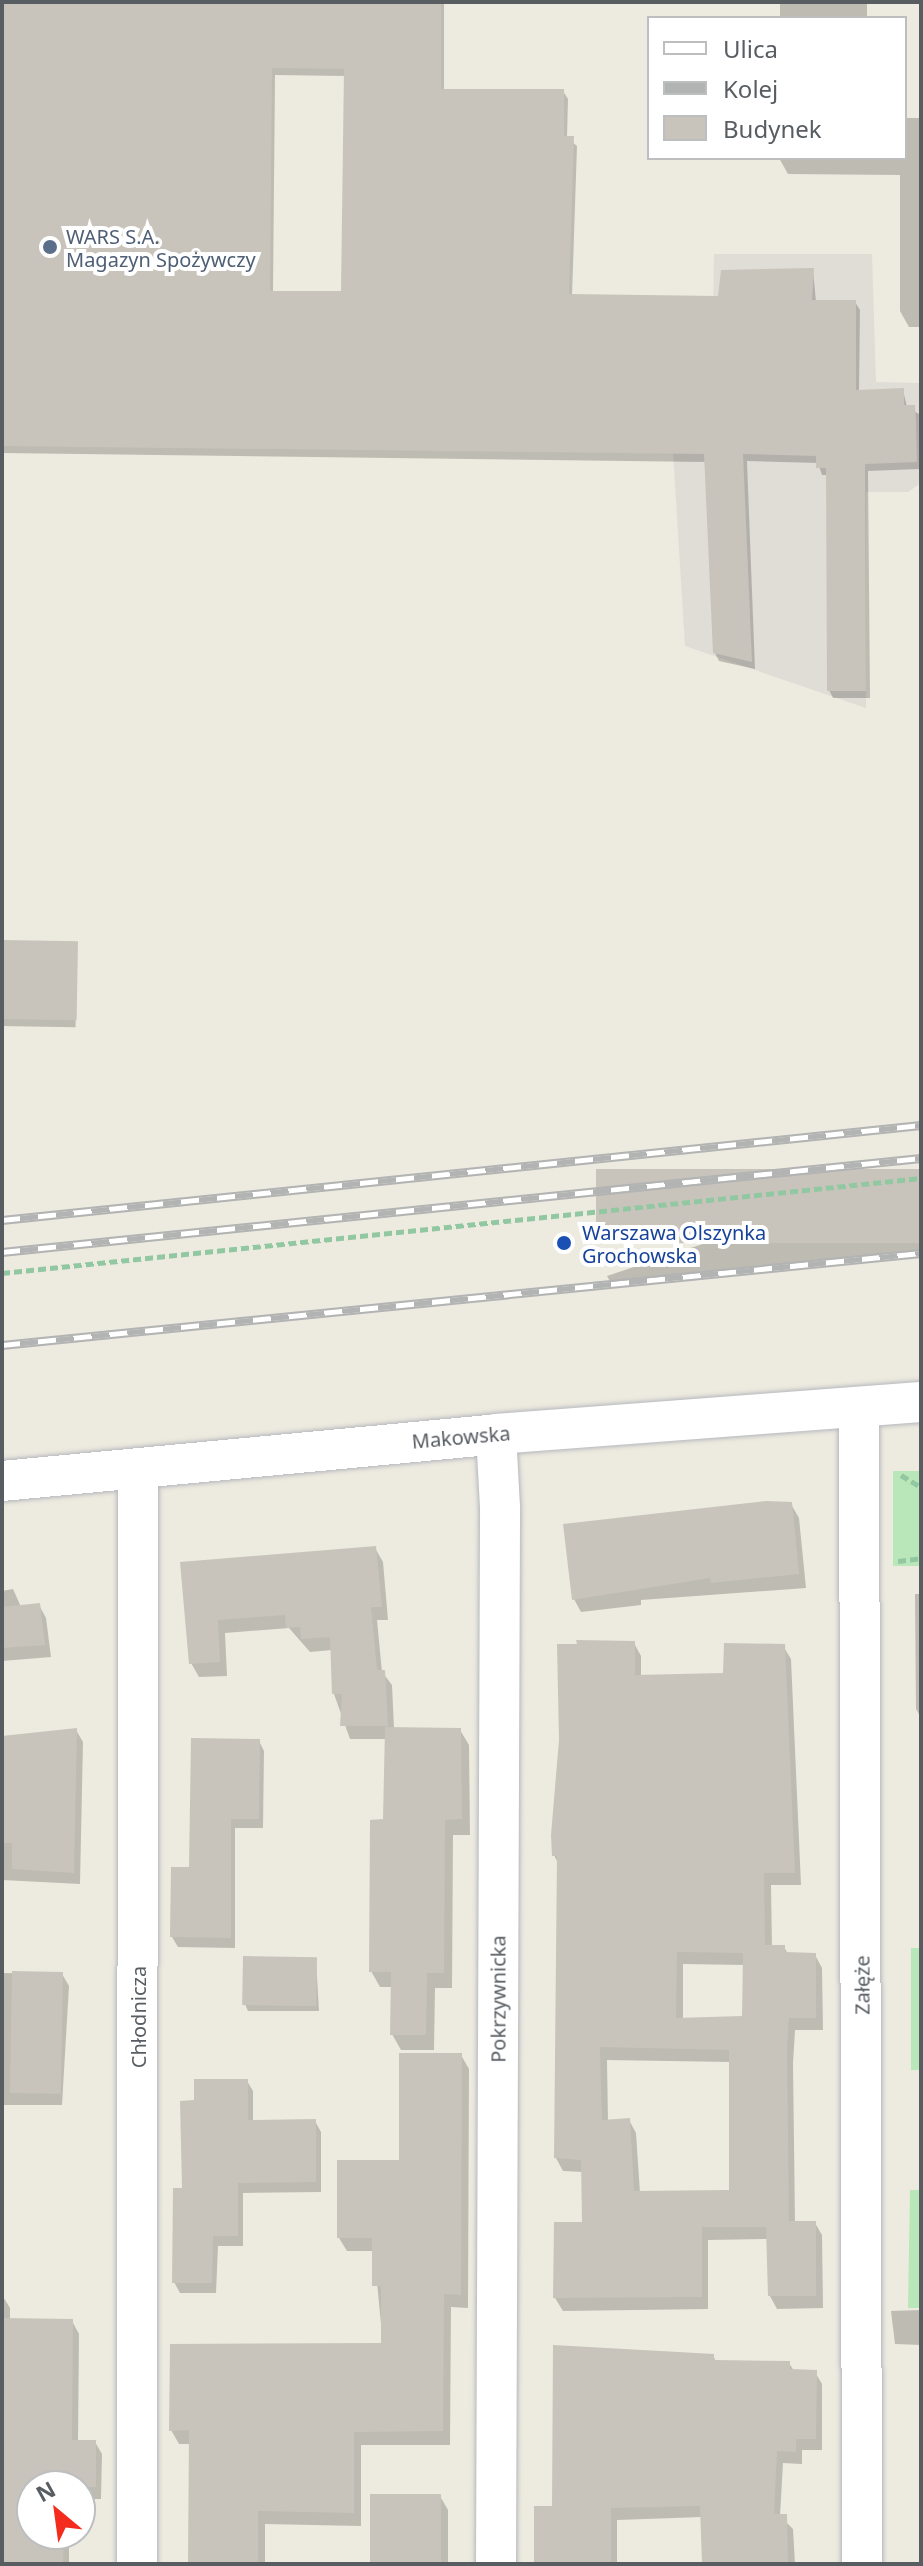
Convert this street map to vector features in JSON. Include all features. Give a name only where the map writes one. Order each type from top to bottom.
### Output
[{"type":"street","name":"Makowska","points":[[2,1481],[496,1434],[921,1402]]},
{"type":"street","name":"Załęże","points":[[859,1407],[862,2564]]},
{"type":"street","name":"Pokrzywnicka","points":[[496,1434],[500,1507],[496,2564]]},
{"type":"street","name":"Chłodnicza","points":[[137,2564],[138,1469]]},
{"type":"path","points":[[2,1273],[921,1178]]},
{"type":"path","points":[[890,1562],[921,1558]]},
{"type":"shaded area","points":[[714,254],[872,254],[876,382],[921,383],[921,483],[908,492],[866,492],[866,708],[685,646],[673,452],[711,448]]},
{"type":"green space","points":[[893,1471],[921,1471],[921,1566],[893,1566]]},
{"type":"green space","points":[[911,1948],[921,1948],[921,2070],[911,2070]]},
{"type":"green space","points":[[910,2190],[921,2190],[921,2308],[908,2308]]},
{"type":"building","points":[[2,2],[441,2],[441,89],[564,89],[564,136],[574,136],[569,294],[718,296],[721,270],[814,268],[812,300],[856,300],[856,390],[904,388],[904,405],[915,405],[917,462],[865,464],[866,691],[827,691],[826,468],[816,468],[816,456],[743,454],[752,662],[713,653],[704,454],[2,446]],"holes":[[[272,68],[344,69],[341,291],[270,291]]]},
{"type":"building","points":[[2,940],[78,941],[77,1020],[2,1019]]},
{"type":"building","points":[[596,1169],[921,1169],[921,1243],[596,1243]]},
{"type":"building","points":[[766,1501],[792,1502],[799,1574],[711,1583],[710,1578],[572,1600],[563,1524]]},
{"type":"building","points":[[376,1546],[382,1607],[371,1607],[377,1670],[385,1670],[388,1726],[340,1726],[342,1694],[332,1694],[330,1637],[301,1639],[300,1627],[286,1628],[285,1615],[218,1620],[220,1662],[189,1664],[180,1562]]},
{"type":"building","points":[[40,1603],[45,1645],[2,1648],[2,1607]]},
{"type":"building","points":[[576,1640],[635,1641],[635,1675],[723,1673],[724,1643],[785,1644],[795,1873],[764,1873],[765,1945],[785,1945],[785,1952],[816,1953],[816,2018],[789,2018],[787,2049],[789,2221],[816,2221],[816,2296],[768,2296],[766,2227],[702,2227],[702,2297],[553,2298],[554,2222],[582,2222],[581,2160],[554,2158],[557,1856],[552,1856],[551,1835],[559,1740],[557,1644],[577,1644]],"holes":[[[677,1952],[743,1953],[742,2016],[676,2018]],[[600,2047],[729,2050],[729,2190],[634,2191],[630,2118],[602,2120]]]},
{"type":"building","points":[[385,1727],[461,1728],[462,1819],[445,1820],[444,1973],[427,1973],[426,2035],[390,2035],[391,1972],[369,1972],[370,1820],[383,1819]]},
{"type":"building","points":[[77,1728],[74,1873],[12,1869],[12,1843],[2,1843],[2,1736]]},
{"type":"building","points":[[191,1738],[260,1739],[259,1819],[231,1819],[231,1938],[170,1937],[171,1867],[189,1867]]},
{"type":"building","points":[[243,1956],[317,1957],[316,2006],[242,2005]]},
{"type":"building","points":[[12,1971],[63,1972],[61,2094],[10,2093]]},
{"type":"building","points":[[399,2053],[462,2053],[461,2295],[444,2294],[443,2431],[354,2432],[354,2513],[258,2511],[258,2564],[188,2564],[189,2430],[169,2431],[170,2344],[381,2343],[381,2286],[372,2286],[372,2238],[337,2238],[337,2160],[399,2160]]},
{"type":"building","points":[[194,2079],[248,2079],[248,2120],[316,2119],[316,2182],[238,2183],[238,2236],[213,2236],[212,2283],[172,2283],[173,2188],[182,2188],[180,2101],[194,2100]]},
{"type":"building","points":[[2,2318],[73,2319],[72,2440],[96,2440],[96,2470],[16,2470],[16,2550],[63,2550],[63,2564],[2,2564]]},
{"type":"building","points":[[553,2345],[714,2354],[714,2360],[790,2361],[790,2369],[817,2370],[816,2439],[796,2439],[796,2452],[777,2451],[774,2514],[787,2514],[788,2564],[702,2564],[700,2506],[611,2508],[611,2564],[534,2564],[534,2506],[552,2506]]},
{"type":"building","points":[[370,2494],[441,2494],[441,2564],[370,2564]]},
{"type":"railway","points":[[2,1220],[921,1125]]},
{"type":"railway","points":[[2,1252],[921,1158]]},
{"type":"railway","points":[[2,1345],[921,1253]]},
{"type":"place","name":"WARS S.A. Magazyn Spożywczy","points":[[50,247]]},
{"type":"place","name":"Warszawa Olszynka Grochowska","points":[[564,1243]]}]
